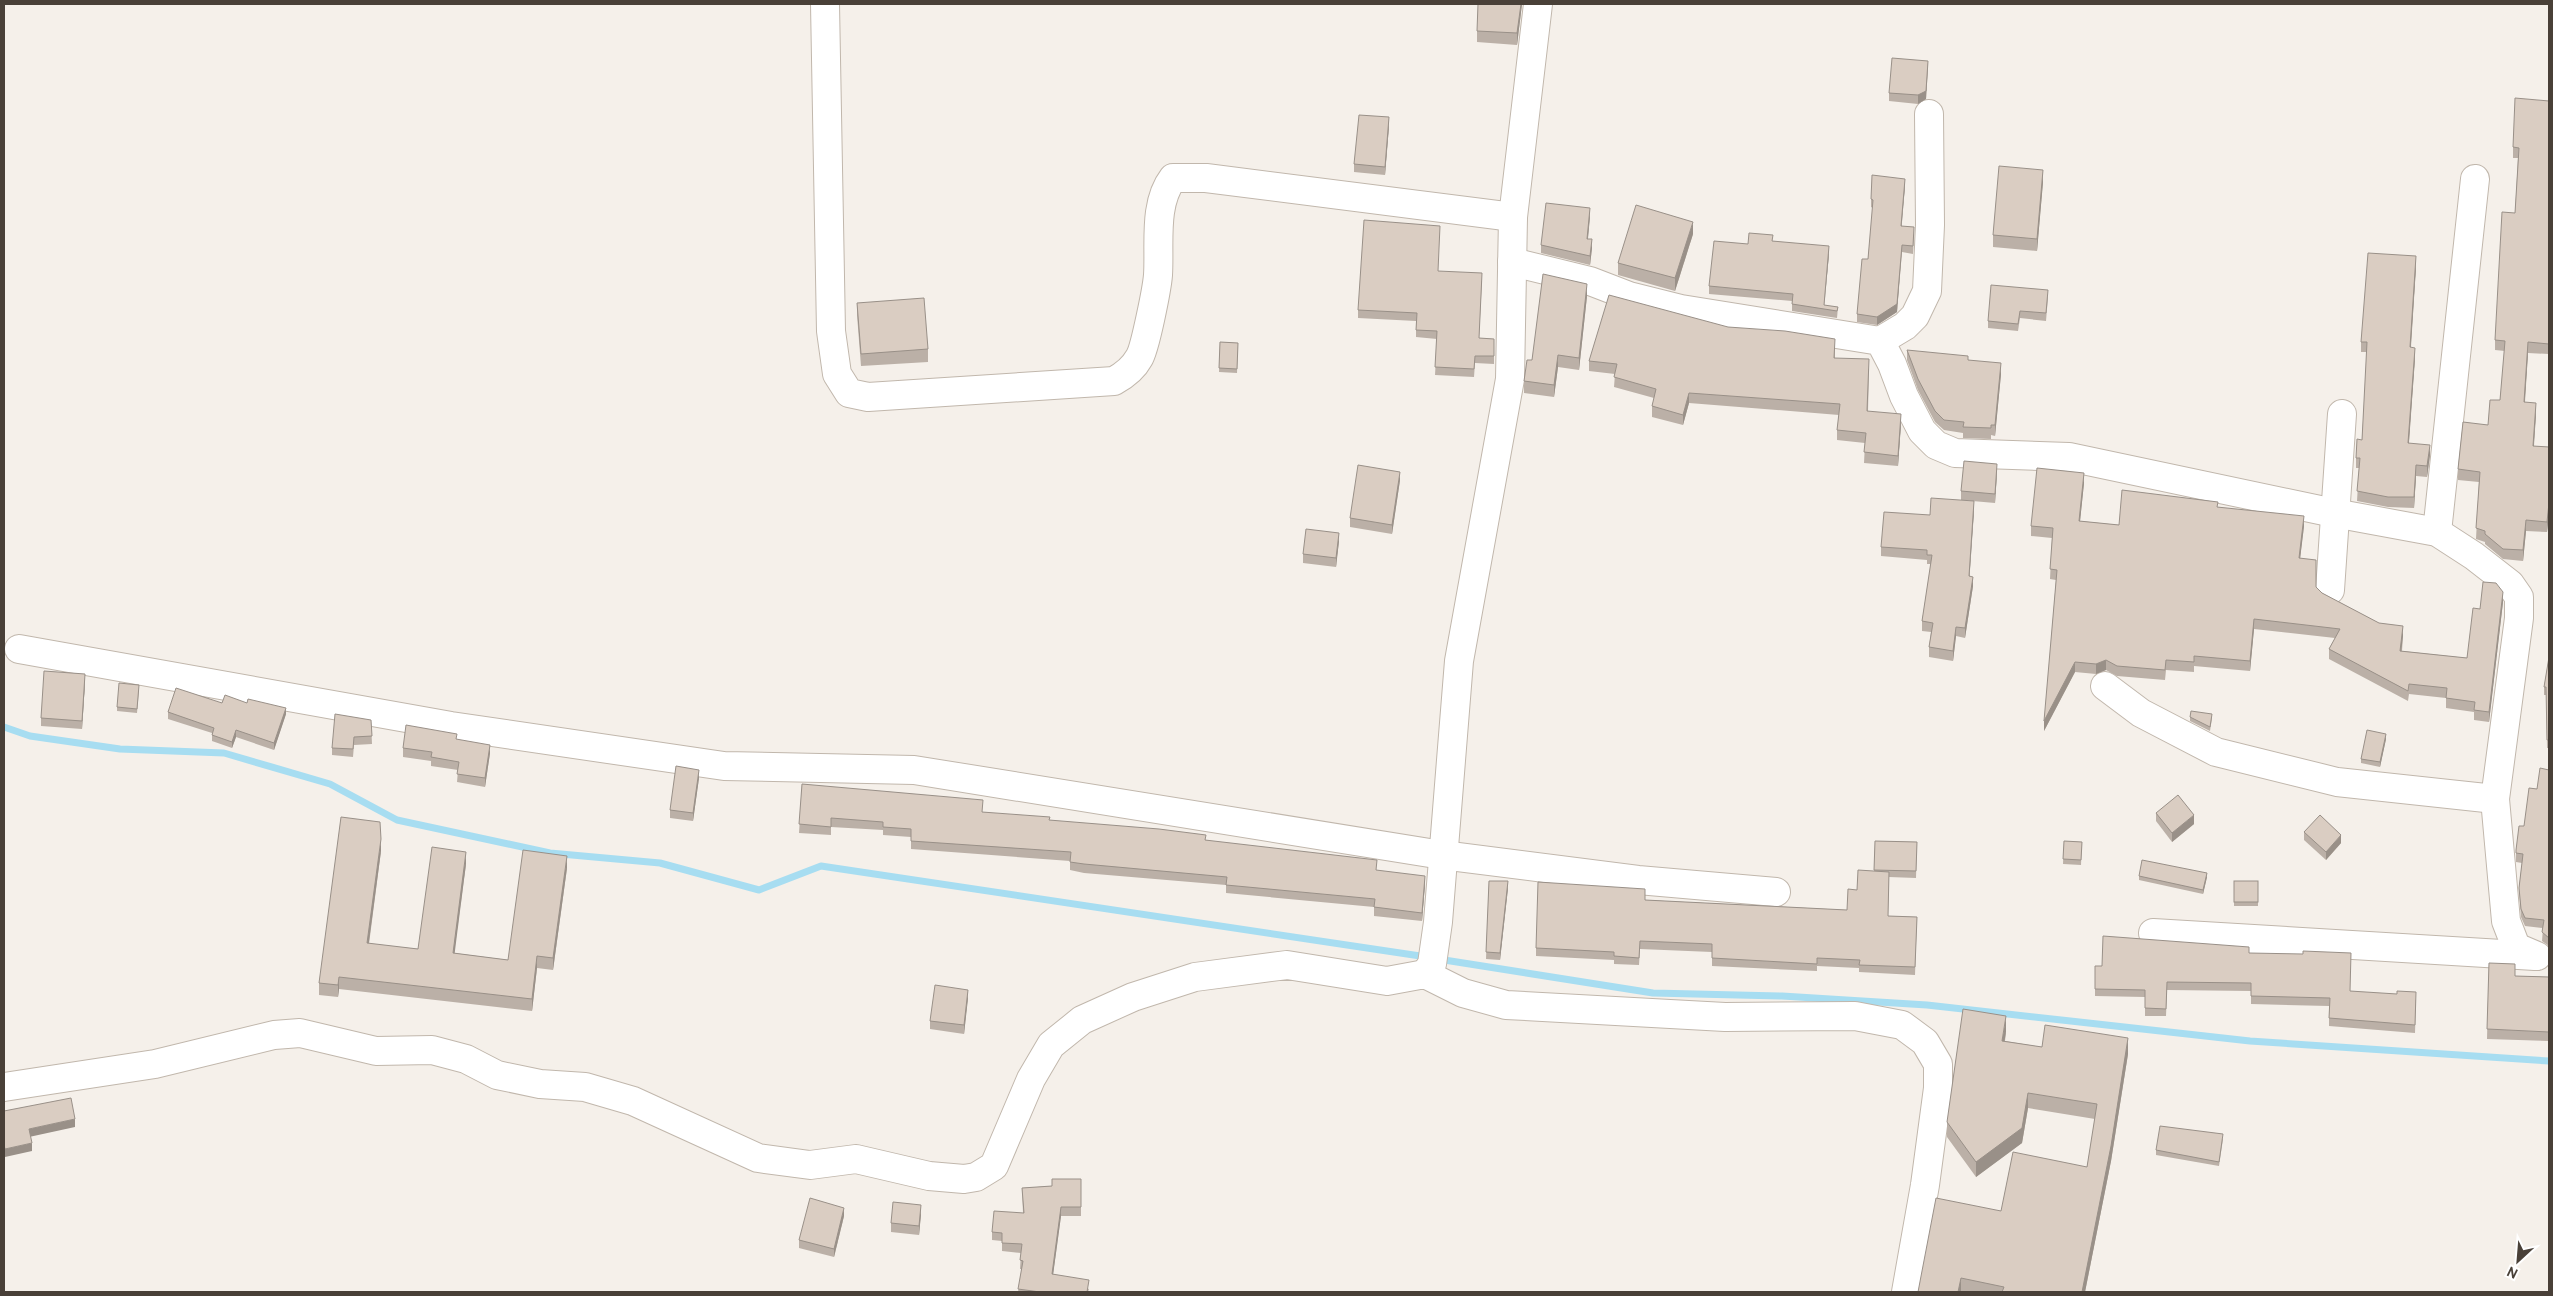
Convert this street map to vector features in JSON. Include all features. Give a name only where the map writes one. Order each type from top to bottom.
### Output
[{"type":"street","points":[[825,4],[831,331],[837,374],[848,393],[868,397],[998,390],[1114,381],[1128,374],[1140,358],[1158,276],[1163,199],[1167,186],[1173,178],[1206,178],[1513,217]]},
{"type":"street","points":[[1429,969],[1438,922],[1459,661],[1510,379],[1513,217],[1538,4]]},
{"type":"street","points":[[1512,262],[1590,281],[1629,296],[1681,309],[1880,341],[1905,326],[1915,316],[1926,291],[1930,225],[1929,114]]},
{"type":"street","points":[[2437,532],[2475,179]]},
{"type":"street","points":[[1880,341],[1922,431],[1936,445],[1955,453],[2069,457],[2334,513],[2437,532],[2474,556],[2510,584],[2519,597],[2519,618],[2495,800],[2506,921],[2516,947],[2543,956]]},
{"type":"street","points":[[2330,590],[2342,414]]},
{"type":"street","points":[[19,648],[470,729],[724,766],[914,770],[1442,855],[1638,880],[1776,892]]},
{"type":"street","points":[[2105,686],[2142,713],[2216,752],[2337,782],[2495,800]]},
{"type":"street","points":[[2153,933],[2543,956]]},
{"type":"street","points":[[4,1087],[155,1064],[274,1034],[300,1033],[376,1051],[432,1050],[466,1059],[497,1074],[540,1084],[585,1087],[633,1101],[758,1158],[810,1164],[856,1159],[929,1176],[964,1179],[976,1177],[994,1166],[1031,1078],[1051,1045],[1082,1020],[1133,997],[1195,977],[1287,965],[1387,980],[1429,969],[1463,993],[1506,1005],[1725,1018],[1855,1016],[1902,1025],[1915,1033],[1925,1042],[1938,1064],[1938,1088],[1925,1185],[1906,1292]]},
{"type":"building","points":[[1478,4],[1521,4],[1517,33],[1477,31]]},
{"type":"building","points":[[1892,58],[1928,61],[1926,91],[1918,95],[1889,93]]},
{"type":"building","points":[[2515,98],[2549,101],[2549,344],[2528,342],[2524,402],[2536,403],[2533,446],[2549,447],[2549,503],[2547,522],[2526,520],[2523,550],[2503,549],[2485,534],[2485,531],[2476,528],[2480,472],[2458,469],[2463,422],[2488,425],[2490,400],[2500,400],[2505,341],[2495,340],[2502,212],[2515,213],[2519,148],[2513,147]]},
{"type":"building","points":[[1359,115],[1389,117],[1385,167],[1354,164]]},
{"type":"building","points":[[1999,166],[2043,170],[2037,239],[1993,235]]},
{"type":"building","points":[[1872,175],[1905,179],[1901,226],[1914,227],[1913,246],[1902,245],[1897,304],[1877,317],[1857,314],[1862,259],[1868,259],[1873,200],[1871,199]]},
{"type":"building","points":[[1546,203],[1590,208],[1587,239],[1592,239],[1590,256],[1541,245]]},
{"type":"building","points":[[1636,205],[1693,222],[1675,278],[1618,263]]},
{"type":"building","points":[[1364,220],[1440,226],[1438,271],[1482,273],[1479,338],[1494,339],[1494,356],[1475,356],[1474,369],[1435,367],[1437,331],[1416,330],[1417,313],[1358,310]]},
{"type":"building","points":[[1749,233],[1773,235],[1772,241],[1829,246],[1824,305],[1838,307],[1837,311],[1792,304],[1793,294],[1709,286],[1714,241],[1748,244]]},
{"type":"building","points":[[2368,253],[2416,256],[2410,347],[2415,348],[2408,443],[2430,445],[2427,466],[2416,465],[2414,497],[2388,497],[2357,491],[2360,458],[2356,458],[2357,439],[2362,440],[2367,342],[2361,342]]},
{"type":"building","points":[[1543,274],[1587,284],[1579,358],[1558,355],[1554,385],[1524,381],[1527,360],[1532,360]]},
{"type":"building","points":[[1991,285],[2048,290],[2046,313],[2020,311],[2018,324],[1988,321]]},
{"type":"building","points":[[1609,295],[1728,327],[1785,331],[1835,339],[1834,358],[1869,359],[1867,411],[1901,414],[1898,456],[1864,452],[1866,433],[1837,430],[1840,404],[1689,393],[1683,415],[1652,406],[1656,389],[1614,377],[1617,364],[1589,361]]},
{"type":"building","points":[[924,298],[928,349],[861,354],[857,303]]},
{"type":"building","points":[[1220,342],[1238,343],[1237,369],[1219,368]]},
{"type":"building","points":[[1907,350],[1968,356],[1968,360],[2001,363],[1995,425],[1991,425],[1991,428],[1963,427],[1964,422],[1944,420],[1935,411],[1918,379]]},
{"type":"building","points":[[1964,461],[1997,464],[1995,494],[1961,491]]},
{"type":"building","points":[[1358,465],[1400,472],[1392,525],[1350,518]]},
{"type":"building","points":[[2037,468],[2084,473],[2079,521],[2119,525],[2122,490],[2218,502],[2217,507],[2304,516],[2299,558],[2316,560],[2316,587],[2322,593],[2379,623],[2403,626],[2400,651],[2467,658],[2473,608],[2480,609],[2483,582],[2496,583],[2503,592],[2489,712],[2474,710],[2475,702],[2446,698],[2447,688],[2409,684],[2408,691],[2329,649],[2340,629],[2254,619],[2250,661],[2194,656],[2194,662],[2166,660],[2165,670],[2117,666],[2106,660],[2096,664],[2075,662],[2044,721],[2057,570],[2050,569],[2053,528],[2031,526]]},
{"type":"building","points":[[1931,498],[1974,501],[1969,576],[1973,577],[1965,628],[1956,627],[1953,651],[1929,647],[1933,623],[1922,621],[1932,555],[1927,555],[1927,550],[1881,547],[1884,512],[1930,515]]},
{"type":"building","points":[[1306,529],[1339,533],[1336,558],[1303,554]]},
{"type":"building","points":[[2549,657],[2549,740],[2547,740],[2546,687],[2544,687]]},
{"type":"building","points":[[44,671],[85,674],[82,721],[41,718]]},
{"type":"building","points":[[119,683],[139,685],[137,709],[117,707]]},
{"type":"building","points":[[176,688],[222,703],[225,695],[247,703],[248,699],[286,708],[274,743],[236,730],[232,742],[212,735],[214,728],[168,712]]},
{"type":"building","points":[[2191,711],[2212,714],[2210,727],[2190,717]]},
{"type":"building","points":[[335,714],[371,720],[372,736],[354,737],[353,749],[332,748]]},
{"type":"building","points":[[406,725],[457,734],[456,739],[490,745],[485,778],[457,774],[459,762],[431,757],[432,752],[403,748]]},
{"type":"building","points":[[2367,730],[2386,734],[2380,762],[2361,759]]},
{"type":"building","points":[[676,766],[699,770],[693,813],[670,810]]},
{"type":"building","points":[[2540,768],[2549,770],[2549,938],[2542,932],[2544,920],[2525,918],[2521,909],[2519,888],[2523,854],[2516,853],[2519,826],[2524,826],[2529,788],[2537,789]]},
{"type":"building","points":[[802,784],[983,800],[982,812],[1050,817],[1049,820],[1159,829],[1206,835],[1205,840],[1377,860],[1376,870],[1425,876],[1422,913],[1374,907],[1375,899],[1226,885],[1227,877],[1070,862],[1071,852],[911,841],[911,829],[883,827],[883,822],[831,818],[831,827],[799,824]]},
{"type":"building","points":[[2178,795],[2194,815],[2172,833],[2156,813]]},
{"type":"building","points":[[2320,815],[2341,835],[2326,852],[2304,832]]},
{"type":"building","points":[[341,817],[380,822],[381,839],[367,943],[418,949],[432,847],[466,852],[453,953],[508,960],[523,850],[567,856],[553,958],[537,956],[532,999],[339,977],[338,985],[319,983]]},
{"type":"building","points":[[1875,841],[1917,842],[1916,871],[1874,870]]},
{"type":"building","points":[[2064,841],[2082,842],[2081,860],[2063,859]]},
{"type":"building","points":[[2142,860],[2207,873],[2203,890],[2139,876]]},
{"type":"building","points":[[1858,870],[1889,872],[1888,916],[1917,917],[1915,967],[1859,965],[1860,960],[1817,958],[1817,964],[1712,958],[1712,944],[1640,941],[1639,958],[1614,956],[1614,952],[1536,948],[1538,882],[1645,889],[1645,900],[1847,910],[1848,889],[1857,890]]},
{"type":"building","points":[[1489,881],[1508,881],[1500,953],[1486,952]]},
{"type":"building","points":[[2234,881],[2258,881],[2258,902],[2234,902]]},
{"type":"building","points":[[2103,936],[2249,947],[2249,953],[2303,954],[2303,951],[2351,953],[2350,991],[2397,994],[2397,991],[2416,992],[2415,1025],[2329,1018],[2330,998],[2251,996],[2251,983],[2167,982],[2166,1009],[2145,1008],[2145,990],[2095,989],[2095,966],[2102,966]]},
{"type":"building","points":[[2489,963],[2515,964],[2515,976],[2549,977],[2549,1032],[2487,1029]]},
{"type":"building","points":[[935,985],[968,990],[964,1025],[930,1021]]},
{"type":"building","points":[[1963,1009],[2006,1016],[2002,1041],[2042,1047],[2045,1025],[2128,1038],[2111,1146],[2082,1292],[2002,1292],[2004,1287],[1961,1278],[1958,1292],[1918,1292],[1936,1198],[2001,1211],[2013,1152],[2087,1167],[2097,1104],[2028,1093],[2022,1128],[1976,1162],[1947,1122]]},
{"type":"building","points":[[71,1098],[75,1119],[29,1129],[32,1143],[5,1149],[4,1111]]},
{"type":"building","points":[[2160,1126],[2223,1134],[2219,1162],[2156,1150]]},
{"type":"building","points":[[1052,1179],[1081,1179],[1081,1207],[1061,1207],[1052,1274],[1089,1280],[1087,1292],[1040,1292],[1018,1289],[1023,1261],[1020,1260],[1022,1244],[1002,1243],[1002,1233],[992,1232],[994,1211],[1024,1213],[1022,1188],[1052,1186]]},
{"type":"building","points":[[810,1198],[844,1208],[834,1249],[799,1240]]},
{"type":"building","points":[[893,1202],[921,1205],[919,1226],[891,1223]]},
{"type":"waterway","points":[[4,727],[30,736],[120,749],[224,753],[330,784],[397,820],[550,853],[660,863],[759,890],[821,866],[1427,957]]},
{"type":"waterway","points":[[1438,959],[1653,993],[1782,996],[1927,1005],[2250,1041],[2549,1061]]}]
